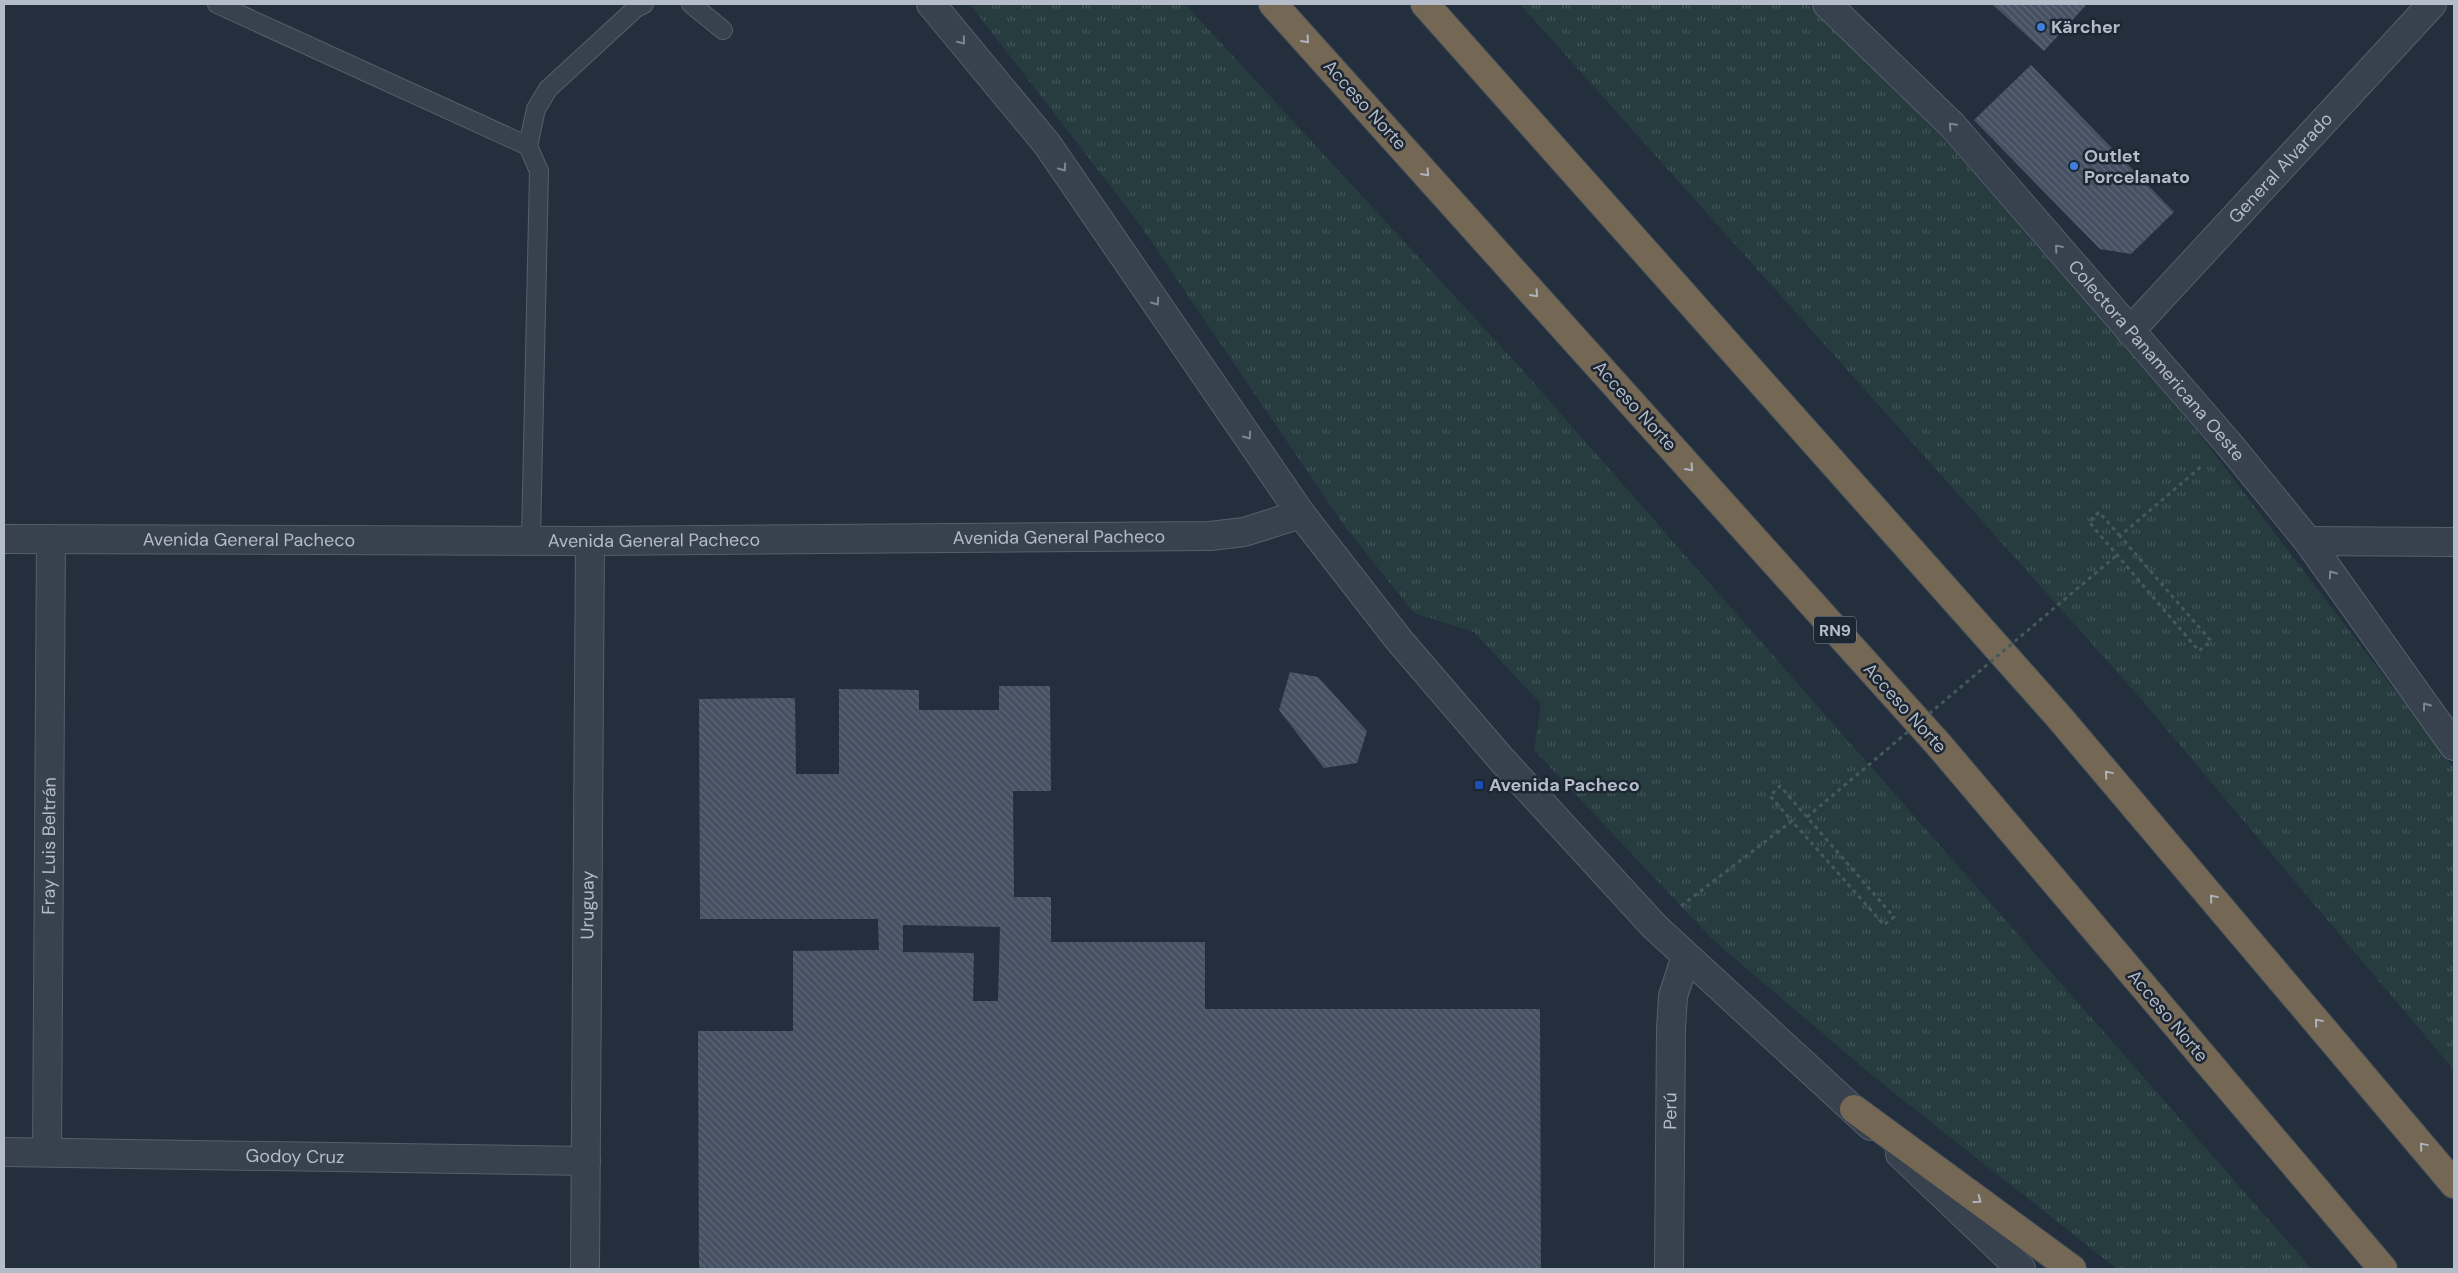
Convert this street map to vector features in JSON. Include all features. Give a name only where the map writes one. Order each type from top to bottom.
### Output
[{"type":"highway","name":"Acceso Norte","points":[[1273,4],[1939,745],[2383,1269]]},
{"type":"highway","points":[[1425,4],[2059,717],[2454,1184]]},
{"type":"highway","points":[[1854,1109],[2072,1269]]},
{"type":"street","points":[[931,4],[1047,144],[1302,514],[1399,640],[1502,760],[1654,926],[1854,1109],[2021,1269]]},
{"type":"street","name":"Colectora Panamericana Oeste","points":[[1827,4],[1952,126],[2228,443],[2308,540],[2454,746]]},
{"type":"street","name":"General Alvarado","points":[[2130,331],[2432,4]]},
{"type":"street","name":"Avenida General Pacheco","points":[[4,539],[531,539],[590,541],[1210,536],[1244,532],[1302,514]]},
{"type":"street","name":"Fray Luis Beltrán","points":[[47,1152],[51,539]]},
{"type":"street","points":[[2308,540],[2454,542]]},
{"type":"street","name":"Uruguay","points":[[585,1269],[590,541]]},
{"type":"street","name":"Perú","points":[[1670,1269],[1671,1029],[1673,996],[1686,956]]},
{"type":"street","name":"Godoy Cruz","points":[[4,1152],[586,1162]]},
{"type":"lane","points":[[217,4],[528,146]]},
{"type":"lane","points":[[531,539],[539,171],[528,146],[536,109],[548,89],[636,8],[644,4]]},
{"type":"lane","points":[[691,4],[723,30]]},
{"type":"path","points":[[2120,536],[2228,443]]},
{"type":"path","points":[[2099,512],[2120,536],[2211,641],[2199,651],[2089,522],[2099,512]]},
{"type":"path","points":[[1808,817],[2118,555]]},
{"type":"path","points":[[1780,786],[1808,817],[1894,917],[1884,925],[1770,796],[1780,786]]},
{"type":"path","points":[[1654,926],[1792,821]]},
{"type":"green space","points":[[970,4],[1185,4],[1518,365],[2312,1269],[2117,1269],[1874,1077],[1712,939],[1534,750],[1541,704],[1474,632],[1414,613],[1343,524],[1138,222]]},
{"type":"green space","points":[[1520,4],[1807,4],[1922,114],[2193,426],[2454,768],[2454,1070],[2135,692]]},
{"type":"building","name":"Kärcher","points":[[1992,4],[2087,4],[2044,51]]},
{"type":"building","name":"Outlet Porcelanato","points":[[2031,65],[2174,212],[2131,254],[2100,249],[1974,120]]},
{"type":"building","points":[[1290,672],[1318,677],[1367,731],[1357,763],[1324,768],[1279,710]]},
{"type":"building","points":[[999,686],[1050,686],[1051,791],[1013,791],[1014,897],[1051,897],[1051,942],[1205,942],[1205,1009],[1540,1009],[1541,1269],[699,1269],[698,1031],[793,1031],[793,951],[879,950],[878,919],[700,919],[699,699],[795,698],[796,774],[839,774],[839,689],[919,690],[919,710],[999,710]],"holes":[[[903,925],[1000,927],[998,1001],[973,1001],[974,953],[903,952]]]},
{"type":"place","name":"Kärcher","points":[[2041,27]]},
{"type":"place","name":"Outlet Porcelanato","points":[[2074,166]]},
{"type":"place","name":"Avenida Pacheco","points":[[1479,785]]}]
